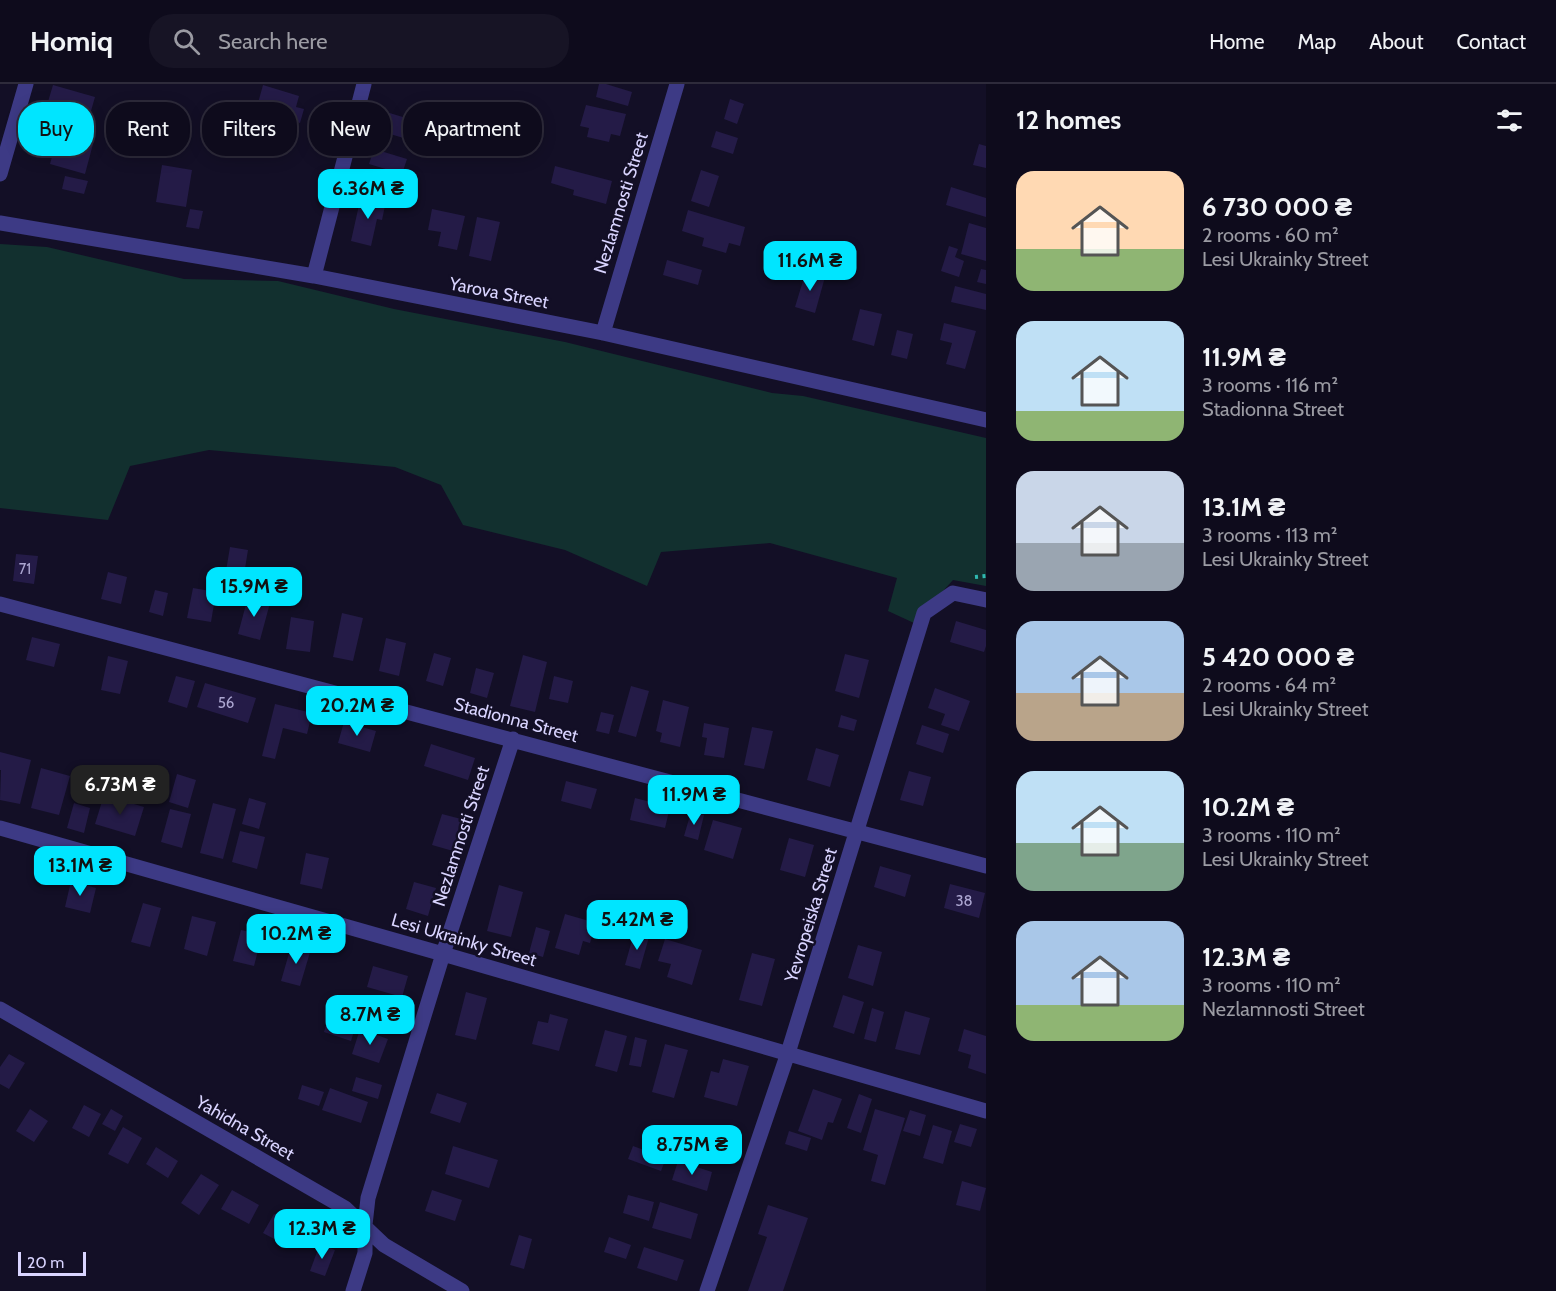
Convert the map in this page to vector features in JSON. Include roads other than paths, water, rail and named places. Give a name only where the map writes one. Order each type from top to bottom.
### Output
[{"type":"street","points":[[0,174],[26,84]]},
{"type":"street","points":[[314,276],[364,84]]},
{"type":"street","name":"Nezlamnosti Street","points":[[603,333],[677,84]]},
{"type":"street","name":"Yarova Street","points":[[0,223],[314,276],[603,333],[986,420]]},
{"type":"street","name":"Yevropeiska Street","points":[[707,1291],[788,1053],[924,613],[953,593],[986,600]]},
{"type":"street","name":"Stadionna Street","points":[[0,604],[986,866]]},
{"type":"street","name":"Nezlamnosti Street","points":[[353,1291],[365,1253],[364,1225],[368,1198],[443,954],[513,739]]},
{"type":"street","name":"Lesi Ukrainky Street","points":[[0,828],[986,1111]]},
{"type":"street","name":"Yahidna Street","points":[[0,1009],[345,1208],[384,1245],[462,1291]]}]
